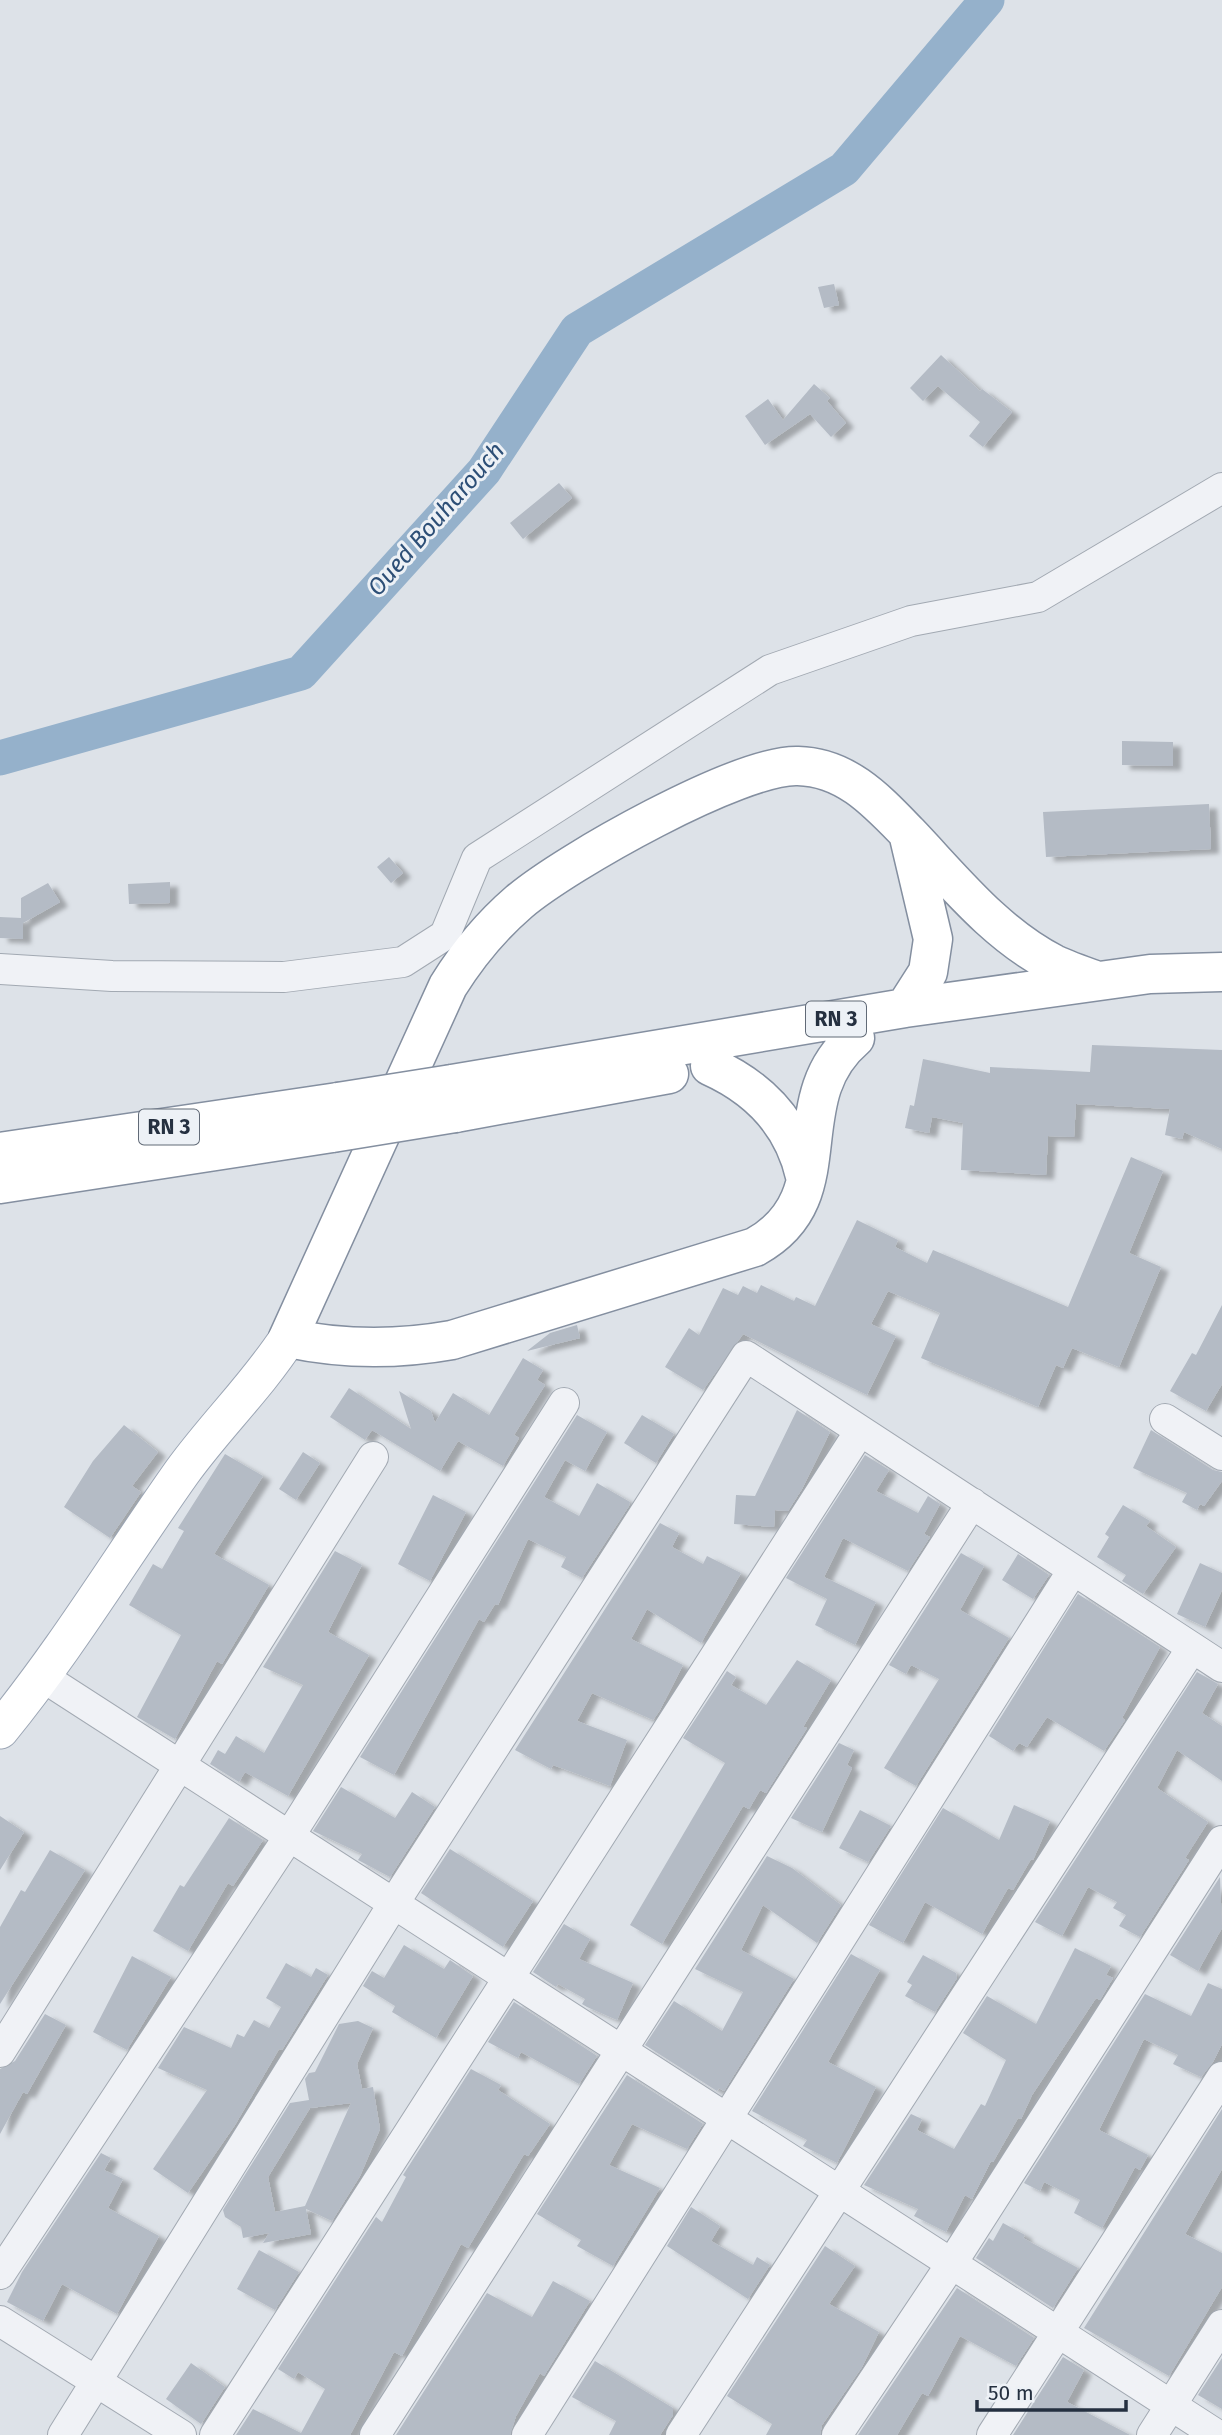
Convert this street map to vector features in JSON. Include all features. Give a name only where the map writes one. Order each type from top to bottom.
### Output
[{"type":"highway","points":[[855,1038],[834,1059],[820,1085],[807,1183],[788,1221],[755,1247],[452,1340],[419,1346],[354,1348],[288,1338],[448,986],[458,942],[552,877],[668,811],[754,774],[797,766],[822,769],[857,783],[987,915],[1020,943],[1054,964],[1097,981]]},
{"type":"highway","points":[[905,1008],[928,972],[933,939],[908,833]]},
{"type":"highway","name":"RN 3","points":[[0,1184],[905,1008],[1150,974],[1222,972]]},
{"type":"highway","name":"RN 3","points":[[453,1098],[710,1066],[855,1038],[1146,998],[1222,994]]},
{"type":"highway","points":[[710,1066],[750,1088],[782,1120],[802,1161],[807,1183]]},
{"type":"highway","name":"RN 3","points":[[0,1152],[335,1118]]},
{"type":"main road","points":[[0,1730],[43,1677],[184,1470],[268,1370],[288,1338]]},
{"type":"street","points":[[0,970],[112,976],[284,976],[403,962],[458,942],[477,858],[770,670],[911,621],[1038,597],[1222,488]]},
{"type":"street","points":[[63,2435],[394,1903],[746,1356],[1222,1667]]},
{"type":"street","points":[[0,2274],[290,1836],[564,1404]]},
{"type":"street","points":[[1165,1419],[1222,1455]]},
{"type":"street","points":[[215,2435],[860,1431]]},
{"type":"street","points":[[0,2052],[373,1457]]},
{"type":"street","points":[[375,2435],[972,1503]]},
{"type":"street","points":[[527,2435],[1073,1570]]},
{"type":"street","points":[[681,2435],[838,2189],[1192,1648]]},
{"type":"street","points":[[43,1677],[1217,2435]]},
{"type":"street","points":[[837,2435],[952,2263],[1222,1841]]},
{"type":"street","points":[[992,2435],[1222,2077]]},
{"type":"street","points":[[0,2321],[181,2435]]},
{"type":"street","points":[[1152,2435],[1222,2325]]},
{"type":"building","points":[[834,284],[839,305],[824,308],[818,287]]},
{"type":"building","points":[[941,355],[980,391],[982,389],[1012,412],[983,447],[969,436],[980,422],[938,386],[923,401],[910,388]]},
{"type":"building","points":[[814,384],[830,398],[827,401],[846,423],[831,437],[810,414],[765,445],[745,416],[768,399],[783,420]]},
{"type":"building","points":[[559,483],[572,498],[523,539],[510,523]]},
{"type":"building","points":[[1122,741],[1173,742],[1173,766],[1122,765]]},
{"type":"building","points":[[1209,804],[1211,849],[1046,857],[1043,812]]},
{"type":"building","points":[[389,857],[403,873],[391,883],[377,867]]},
{"type":"building","points":[[170,882],[170,903],[129,904],[128,884]]},
{"type":"building","points":[[48,883],[60,902],[23,923],[23,939],[0,938],[0,917],[21,918],[21,898]]},
{"type":"building","points":[[1092,1045],[1222,1050],[1222,1149],[1184,1132],[1182,1139],[1165,1135],[1170,1109],[1076,1104],[1074,1137],[1048,1136],[1046,1175],[961,1170],[963,1123],[932,1117],[929,1133],[905,1128],[910,1105],[914,1106],[923,1059],[990,1073],[990,1067],[1090,1072]]},
{"type":"building","points":[[1131,1157],[1163,1171],[1129,1253],[1161,1267],[1119,1367],[1072,1348],[1063,1368],[1056,1365],[1038,1407],[921,1358],[940,1313],[888,1291],[871,1324],[896,1336],[867,1395],[743,1334],[703,1390],[665,1367],[689,1328],[699,1335],[723,1288],[738,1295],[743,1286],[757,1293],[761,1285],[794,1301],[796,1297],[815,1306],[857,1220],[898,1240],[895,1247],[927,1263],[933,1250],[1068,1307]]},
{"type":"building","points":[[1222,1305],[1222,1384],[1206,1411],[1170,1391],[1192,1353],[1196,1355]]},
{"type":"building","points":[[577,1325],[580,1338],[527,1351],[550,1333]]},
{"type":"building","points":[[523,1358],[543,1370],[537,1380],[545,1385],[514,1435],[519,1438],[503,1466],[458,1441],[440,1471],[372,1430],[365,1440],[330,1417],[349,1388],[411,1429],[399,1391],[431,1411],[435,1423],[453,1393],[489,1415]]},
{"type":"building","points":[[797,1410],[830,1432],[802,1489],[788,1511],[775,1510],[774,1527],[734,1524],[736,1495],[755,1496]]},
{"type":"building","points":[[577,1415],[607,1432],[585,1471],[565,1460],[544,1497],[579,1516],[597,1483],[630,1502],[629,1506],[582,1578],[561,1567],[566,1557],[528,1539],[498,1605],[495,1604],[484,1622],[479,1619],[394,1775],[360,1757]]},
{"type":"building","points":[[642,1415],[674,1434],[656,1463],[624,1443]]},
{"type":"building","points":[[124,1425],[158,1452],[132,1486],[141,1492],[110,1538],[64,1507],[93,1461]]},
{"type":"building","points":[[1151,1430],[1213,1470],[1222,1472],[1222,1481],[1204,1506],[1200,1504],[1197,1510],[1182,1502],[1187,1493],[1133,1468]]},
{"type":"building","points":[[303,1452],[320,1463],[296,1500],[279,1489]]},
{"type":"building","points":[[225,1454],[263,1476],[214,1554],[269,1585],[222,1664],[217,1661],[175,1739],[137,1717],[181,1635],[129,1605],[153,1564],[162,1569],[184,1531],[178,1528]]},
{"type":"building","points":[[865,1455],[889,1470],[876,1491],[918,1513],[928,1496],[940,1504],[924,1534],[930,1537],[908,1571],[843,1538],[824,1577],[876,1602],[855,1645],[815,1625],[827,1599],[786,1578]]},
{"type":"building","points":[[433,1495],[466,1512],[430,1581],[398,1564]]},
{"type":"building","points":[[1123,1505],[1150,1521],[1146,1526],[1176,1547],[1143,1594],[1122,1581],[1126,1575],[1097,1557],[1109,1537],[1105,1534]]},
{"type":"building","points":[[660,1523],[679,1533],[672,1547],[703,1564],[707,1556],[741,1573],[701,1643],[647,1609],[631,1639],[683,1665],[660,1710],[653,1720],[592,1693],[577,1721],[627,1740],[610,1786],[553,1765],[551,1769],[515,1750]]},
{"type":"building","points":[[335,1551],[362,1565],[328,1632],[369,1655],[288,1796],[245,1772],[239,1782],[210,1764],[218,1750],[225,1754],[236,1736],[264,1753],[303,1685],[263,1667]]},
{"type":"building","points":[[961,1553],[984,1566],[960,1610],[1009,1638],[916,1786],[884,1768],[939,1679],[911,1665],[906,1674],[889,1665]]},
{"type":"building","points":[[1018,1554],[1049,1575],[1033,1599],[1002,1580]]},
{"type":"building","points":[[1200,1563],[1222,1573],[1222,1590],[1205,1627],[1177,1614]]},
{"type":"building","points":[[1078,1594],[1160,1647],[1122,1718],[1125,1720],[1104,1751],[1047,1717],[1027,1747],[1019,1743],[1013,1751],[989,1736]]},
{"type":"building","points":[[797,1660],[831,1680],[803,1727],[807,1728],[766,1793],[760,1790],[749,1809],[743,1806],[662,1944],[630,1925],[725,1763],[683,1738],[727,1671],[736,1677],[731,1685],[766,1705]]},
{"type":"building","points":[[1197,1672],[1218,1684],[1202,1713],[1222,1726],[1222,1781],[1177,1750],[1157,1788],[1208,1822],[1185,1858],[1189,1860],[1140,1937],[1119,1926],[1126,1915],[1113,1908],[1117,1902],[1088,1887],[1062,1936],[1035,1922]]},
{"type":"building","points":[[839,1743],[854,1750],[847,1765],[852,1768],[822,1832],[791,1818]]},
{"type":"building","points":[[341,1787],[395,1818],[412,1792],[435,1807],[390,1877],[358,1860],[362,1854],[313,1831]]},
{"type":"building","points":[[1014,1805],[1050,1821],[1033,1860],[1031,1859],[1013,1890],[1008,1888],[982,1934],[925,1902],[903,1943],[869,1925],[943,1808],[999,1840]]},
{"type":"building","points":[[860,1810],[891,1826],[868,1862],[839,1848]]},
{"type":"building","points":[[0,1816],[24,1832],[0,1870]]},
{"type":"building","points":[[229,1818],[263,1840],[233,1886],[228,1883],[188,1951],[153,1931],[180,1885],[184,1887]]},
{"type":"building","points":[[450,1849],[533,1901],[503,1947],[421,1893]]},
{"type":"building","points":[[50,1850],[85,1870],[0,2004],[0,1927],[21,1890],[25,1892]]},
{"type":"building","points":[[767,1856],[792,1868],[841,1905],[817,1943],[763,1905],[741,1950],[794,1979],[724,2091],[719,2088],[717,2091],[645,2045],[674,2001],[722,2031],[743,1992],[695,1969]]},
{"type":"building","points":[[1220,1877],[1222,1928],[1198,1971],[1170,1955]]},
{"type":"building","points":[[564,1924],[590,1939],[579,1959],[633,1983],[617,2020],[587,2007],[582,2004],[585,1999],[558,1984],[556,1987],[533,1972]]},
{"type":"building","points":[[404,1945],[444,1969],[450,1960],[473,1976],[436,2038],[392,2012],[395,2006],[363,1986],[372,1971],[384,1978]]},
{"type":"building","points":[[1075,1948],[1111,1966],[1106,1975],[1113,1978],[1100,2000],[1096,1998],[1032,2095],[1021,2119],[1018,2118],[993,2162],[991,2161],[972,2199],[965,2195],[946,2232],[914,2216],[918,2209],[864,2185],[911,2114],[922,2119],[917,2130],[954,2149],[981,2104],[985,2106],[1006,2060],[963,2033],[987,1996],[1036,2024]]},
{"type":"building","points":[[851,1954],[880,1970],[828,2062],[876,2087],[837,2163],[803,2146],[807,2140],[752,2111]]},
{"type":"building","points":[[923,1955],[956,1973],[957,1978],[935,2012],[905,1996],[912,1985],[907,1982]]},
{"type":"building","points":[[132,1956],[171,1977],[127,2050],[93,2032]]},
{"type":"building","points":[[286,1963],[311,1977],[316,1968],[328,1975],[282,2050],[279,2049],[235,2125],[188,2193],[153,2169],[207,2090],[158,2068],[184,2027],[231,2048],[237,2034],[244,2037],[254,2020],[269,2028],[281,2007],[266,1998]]},
{"type":"building","points":[[1208,1983],[1222,1989],[1222,2044],[1213,2062],[1201,2077],[1173,2064],[1178,2055],[1144,2039],[1099,2130],[1148,2155],[1140,2170],[1135,2167],[1102,2228],[1074,2213],[1080,2200],[1044,2182],[1040,2191],[1024,2183],[1145,1994],[1191,2016]]},
{"type":"building","points":[[514,2002],[597,2056],[579,2084],[521,2052],[518,2058],[488,2042]]},
{"type":"building","points":[[45,2014],[66,2025],[27,2094],[23,2092],[0,2134],[0,2069],[15,2061]]},
{"type":"building","points":[[358,2021],[373,2028],[357,2064],[362,2089],[373,2087],[380,2129],[360,2176],[332,2221],[306,2209],[311,2234],[263,2243],[269,2233],[243,2238],[241,2227],[225,2217],[223,2210],[290,2103],[309,2100],[305,2079],[309,2073],[315,2072],[339,2024]],"holes":[[[351,2103],[305,2206],[275,2212],[268,2177],[310,2108]]]},
{"type":"building","points":[[471,2069],[501,2085],[498,2090],[550,2124],[528,2156],[524,2154],[468,2248],[461,2244],[402,2356],[394,2352],[350,2435],[236,2435],[253,2409],[301,2433],[325,2389],[298,2372],[294,2379],[278,2369],[376,2217],[382,2222],[406,2177],[403,2175]]},
{"type":"building","points":[[627,2075],[703,2124],[687,2149],[632,2124],[609,2165],[660,2188],[613,2266],[577,2246],[581,2240],[537,2214]]},
{"type":"building","points":[[1222,2109],[1222,2169],[1185,2234],[1222,2253],[1222,2287],[1169,2376],[1084,2328]]},
{"type":"building","points":[[101,2153],[111,2158],[104,2170],[123,2179],[108,2208],[159,2236],[117,2314],[62,2284],[43,2321],[7,2302],[22,2272]]},
{"type":"building","points":[[691,2207],[720,2226],[711,2241],[753,2265],[757,2257],[770,2265],[748,2299],[667,2246]]},
{"type":"building","points":[[1003,2223],[1025,2235],[1023,2238],[1078,2268],[1053,2308],[976,2258],[989,2238],[993,2241]]},
{"type":"building","points":[[825,2246],[855,2266],[829,2304],[879,2332],[862,2367],[822,2425],[820,2435],[766,2435],[772,2424],[727,2396]]},
{"type":"building","points":[[259,2250],[299,2272],[275,2310],[237,2289]]},
{"type":"building","points":[[553,2281],[590,2301],[544,2376],[540,2373],[516,2416],[510,2435],[396,2435],[487,2293],[532,2317]]},
{"type":"building","points":[[957,2288],[1034,2338],[1016,2366],[960,2336],[928,2396],[922,2393],[897,2435],[858,2435]]},
{"type":"building","points":[[1063,2357],[1084,2370],[1067,2402],[1130,2435],[1013,2435]]},
{"type":"building","points":[[1222,2358],[1222,2409],[1198,2395]]},
{"type":"building","points":[[595,2361],[673,2408],[673,2415],[660,2435],[609,2435],[616,2421],[572,2397]]},
{"type":"building","points":[[191,2363],[225,2387],[201,2424],[166,2399]]},
{"type":"waterway","name":"Oued Bouharouch","points":[[0,758],[301,673],[484,471],[577,330],[844,169],[987,0]]}]
